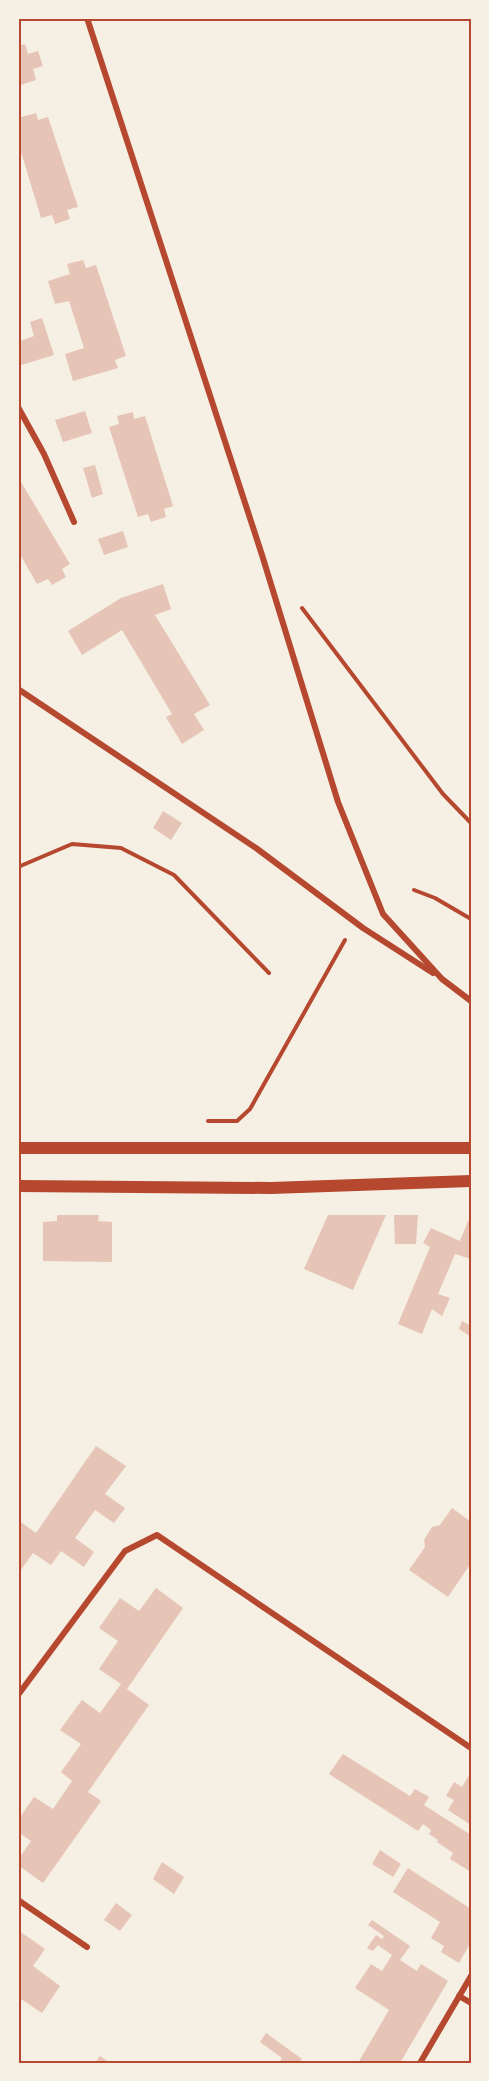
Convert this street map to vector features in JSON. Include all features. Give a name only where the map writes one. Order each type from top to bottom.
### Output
[{"type":"main road","points":[[18,1148],[471,1148]]},
{"type":"main road","points":[[18,1186],[272,1188],[471,1181]]},
{"type":"street","points":[[87,18],[262,555],[338,802],[383,914],[442,979]]},
{"type":"street","points":[[18,407],[44,454],[74,522]]},
{"type":"street","points":[[18,689],[256,848],[363,928],[442,979],[471,1001]]},
{"type":"street","points":[[18,1695],[125,1551],[157,1535],[471,1748]]},
{"type":"street","points":[[18,1900],[87,1947]]},
{"type":"street","points":[[420,2063],[471,1976]]},
{"type":"street","points":[[459,1996],[471,2003]]},
{"type":"path","points":[[297,601],[443,794],[471,824]]},
{"type":"path","points":[[18,867],[72,844],[121,848],[174,875],[269,973]]},
{"type":"path","points":[[414,890],[435,898],[471,919]]},
{"type":"path","points":[[250,1109],[340,944],[349,936]]},
{"type":"building","points":[[25,44],[28,54],[38,51],[43,66],[33,69],[36,80],[18,86],[18,46]]},
{"type":"building","points":[[36,113],[38,120],[48,117],[78,207],[67,210],[70,219],[55,224],[52,215],[41,218],[18,142],[18,127],[21,126],[18,118]]},
{"type":"building","points":[[83,260],[86,268],[96,265],[126,356],[115,360],[118,368],[73,381],[65,354],[84,348],[69,301],[55,304],[48,281],[70,274],[67,264]]},
{"type":"building","points":[[42,318],[54,355],[18,366],[18,342],[34,336],[30,322]]},
{"type":"building","points":[[85,411],[92,433],[63,442],[55,420]]},
{"type":"building","points":[[133,412],[134,419],[145,416],[173,506],[164,509],[166,517],[151,522],[148,514],[138,517],[109,427],[119,424],[117,416]]},
{"type":"building","points":[[95,465],[103,494],[92,498],[83,468]]},
{"type":"building","points":[[21,482],[70,564],[62,569],[66,577],[52,585],[48,579],[37,584],[18,551],[18,484]]},
{"type":"building","points":[[123,531],[128,547],[104,555],[98,539]]},
{"type":"building","points":[[163,584],[171,609],[155,615],[210,705],[194,714],[204,730],[182,744],[166,717],[172,714],[122,630],[82,655],[68,631],[121,598]]},
{"type":"building","points":[[163,811],[182,823],[171,840],[153,828]]},
{"type":"building","points":[[471,1214],[471,1259],[455,1254],[438,1294],[450,1298],[442,1316],[432,1309],[422,1334],[398,1324],[430,1247],[423,1243],[431,1228],[460,1241]]},
{"type":"building","points":[[57,1215],[99,1215],[98,1221],[112,1222],[112,1262],[43,1261],[43,1222],[57,1221]]},
{"type":"building","points":[[328,1215],[386,1215],[353,1290],[304,1269]]},
{"type":"building","points":[[394,1215],[418,1215],[416,1244],[395,1244]]},
{"type":"building","points":[[462,1321],[471,1326],[471,1337],[459,1329]]},
{"type":"building","points":[[96,1446],[126,1466],[105,1494],[125,1508],[114,1523],[95,1510],[75,1538],[94,1552],[84,1567],[61,1551],[51,1565],[33,1553],[18,1574],[18,1520],[36,1533]]},
{"type":"building","points":[[452,1508],[471,1522],[471,1563],[448,1597],[409,1570],[425,1547],[424,1540],[432,1527],[440,1525]]},
{"type":"building","points":[[156,1588],[183,1608],[127,1689],[149,1705],[88,1792],[101,1801],[43,1883],[18,1865],[18,1860],[31,1841],[18,1832],[18,1820],[34,1797],[53,1809],[72,1781],[61,1772],[81,1744],[60,1730],[82,1700],[100,1713],[121,1684],[99,1669],[118,1641],[99,1628],[120,1598],[139,1611]]},
{"type":"building","points":[[343,1754],[410,1796],[415,1789],[429,1797],[424,1805],[471,1835],[471,1872],[450,1859],[453,1853],[437,1842],[438,1840],[429,1834],[431,1830],[423,1824],[418,1831],[329,1774]]},
{"type":"building","points":[[471,1772],[471,1825],[448,1810],[454,1800],[446,1796],[454,1782],[462,1787]]},
{"type":"building","points":[[380,1850],[401,1864],[393,1877],[372,1864]]},
{"type":"building","points":[[162,1862],[184,1877],[174,1894],[153,1879]]},
{"type":"building","points":[[408,1868],[471,1909],[471,1942],[459,1963],[441,1952],[444,1946],[431,1938],[440,1922],[393,1892]]},
{"type":"building","points":[[116,1903],[132,1915],[120,1931],[104,1920]]},
{"type":"building","points":[[372,1920],[410,1946],[400,1960],[417,1971],[421,1964],[448,1981],[400,2063],[358,2063],[389,2010],[355,1988],[371,1964],[382,1971],[392,1955],[378,1945],[373,1951],[367,1948],[376,1935],[382,1939],[384,1936],[368,1925]]},
{"type":"building","points":[[18,1930],[45,1949],[33,1966],[60,1986],[42,2013],[18,1997]]},
{"type":"building","points":[[266,2033],[302,2059],[299,2063],[279,2063],[282,2058],[260,2042]]},
{"type":"building","points":[[100,2056],[110,2063],[95,2063]]}]
